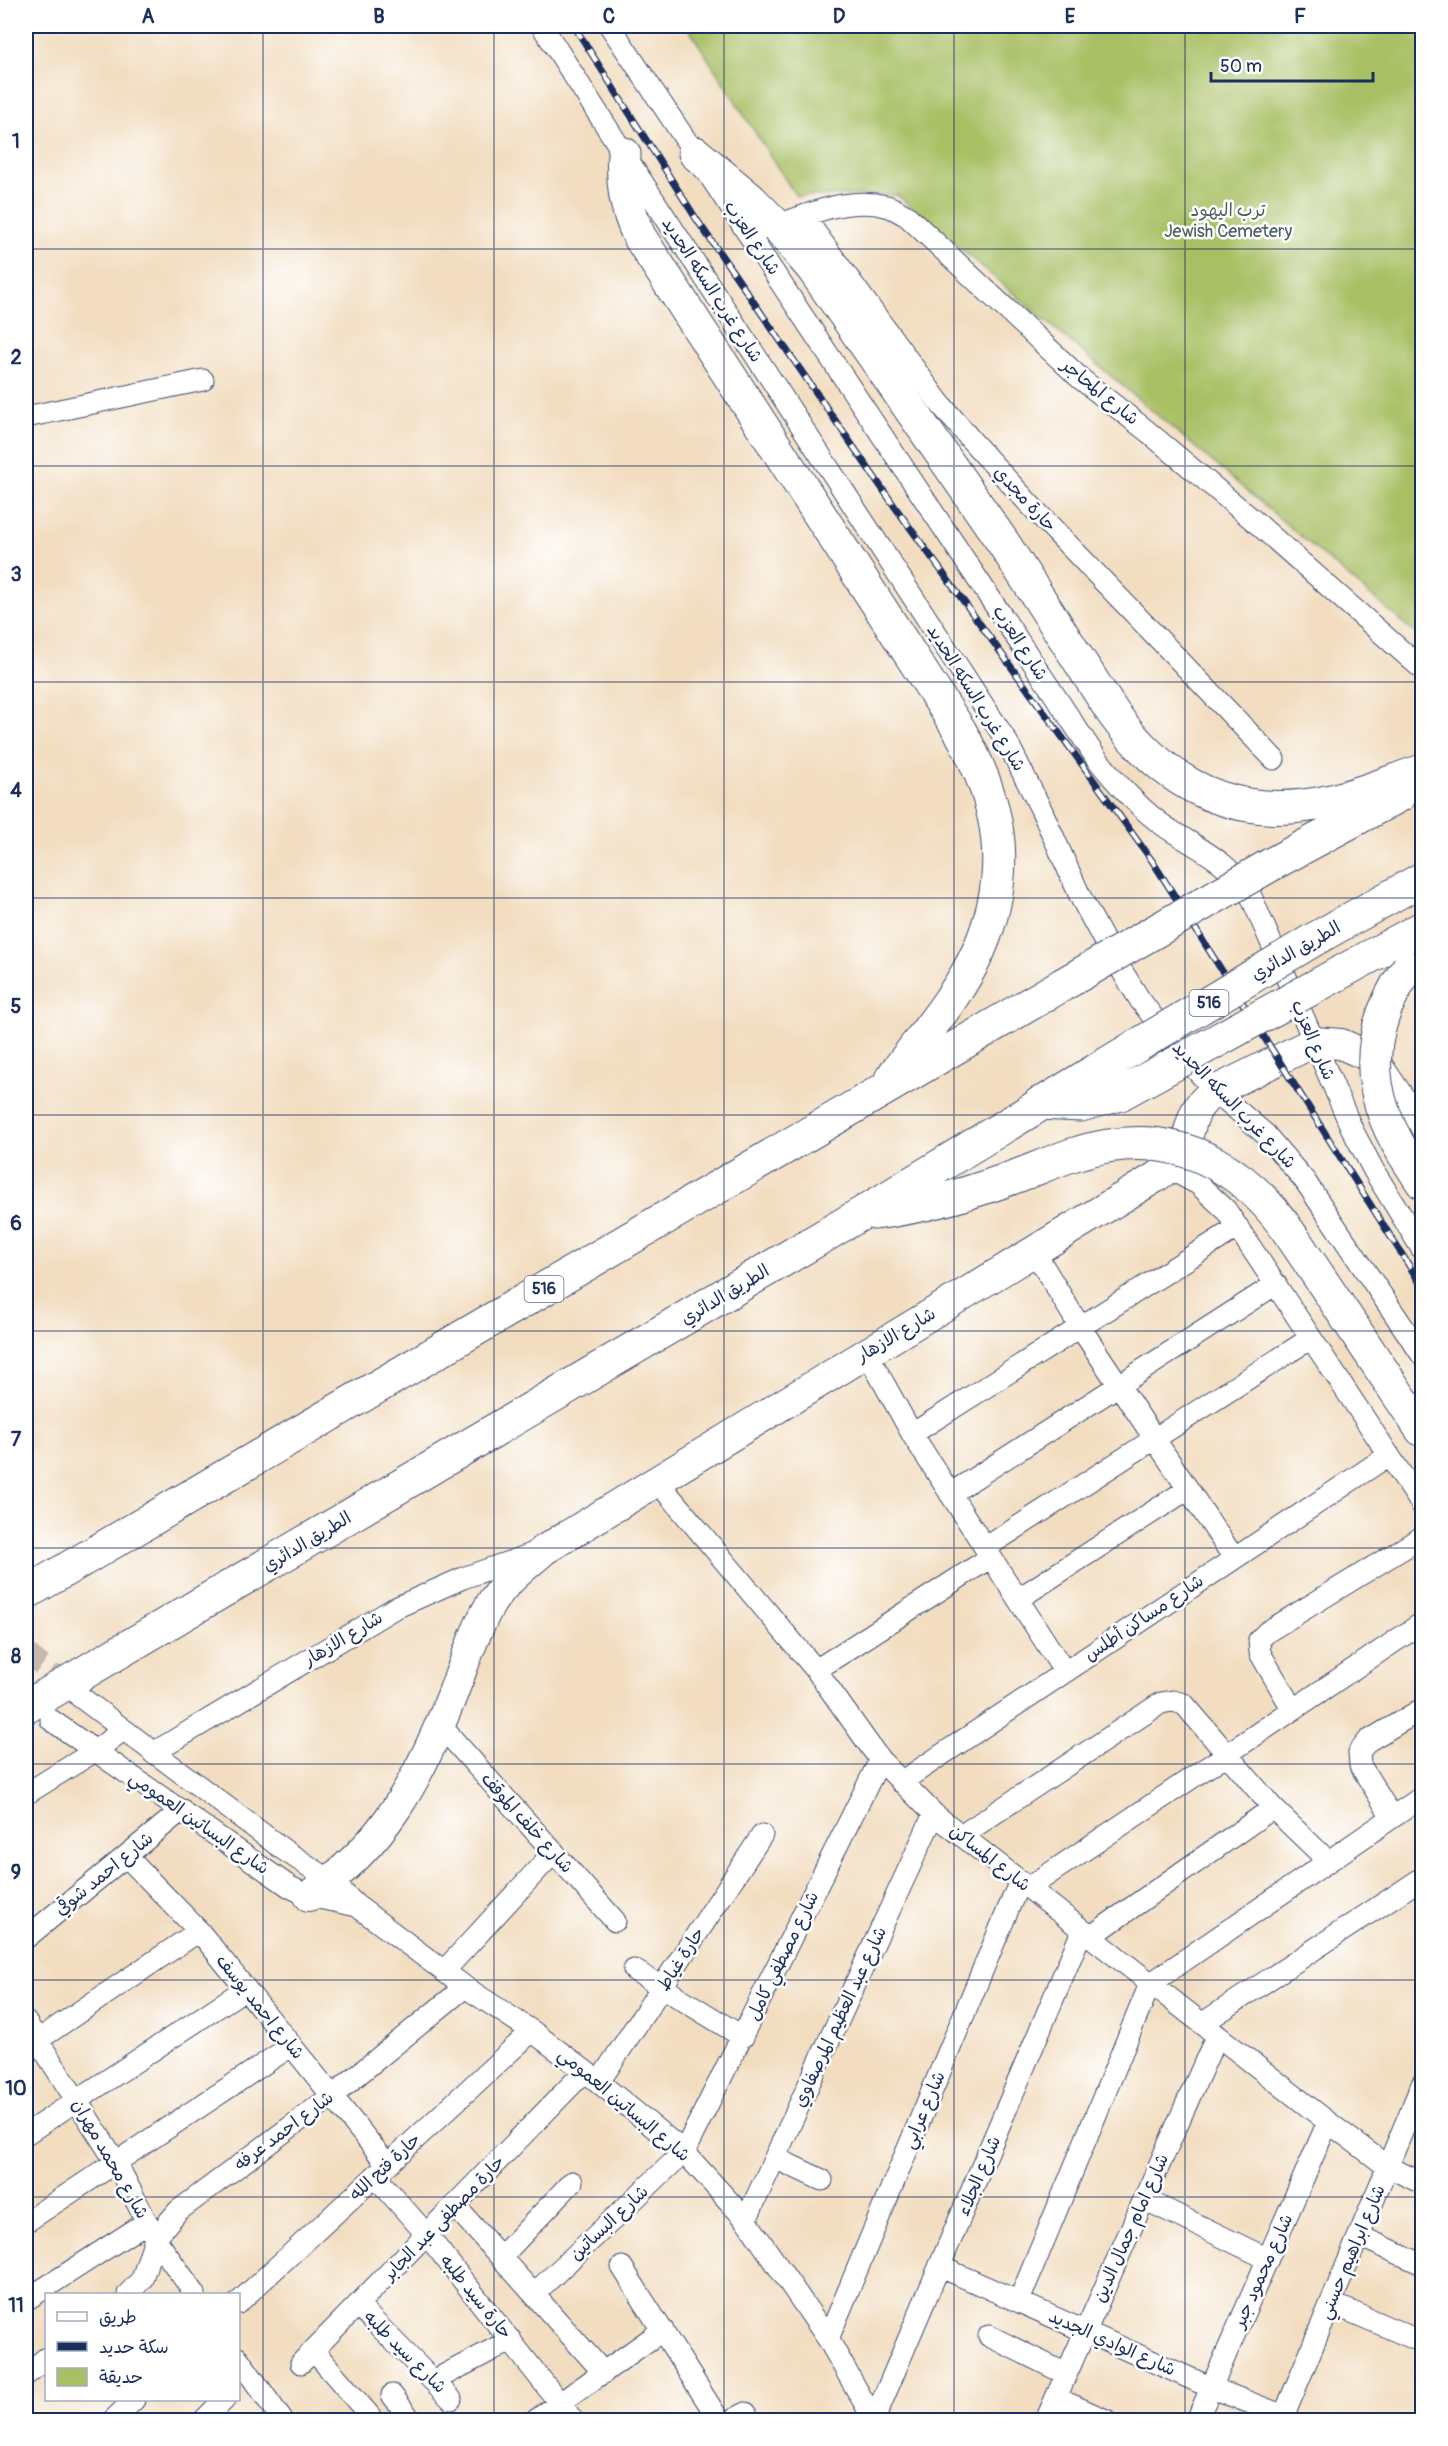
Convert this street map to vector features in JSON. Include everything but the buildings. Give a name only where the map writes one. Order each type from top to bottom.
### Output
[{"type":"highway","points":[[695,153],[777,226],[814,270],[1004,544],[1131,739],[1154,761],[1180,780],[1208,794],[1238,803],[1270,808],[1301,807],[1332,801],[1422,771]]},
{"type":"highway","points":[[624,154],[623,188],[639,236],[960,731],[979,765],[992,801],[999,838],[998,877],[992,915],[959,985],[884,1090]]},
{"type":"highway","name":"516","points":[[26,1593],[1062,985],[1272,864],[1422,783]]},
{"type":"highway","name":"الطريق الدائري","points":[[38,1713],[1040,1103],[1313,940],[1422,879]]},
{"type":"highway","points":[[1040,1103],[1081,1105],[1120,1094],[1422,928]]},
{"type":"highway","points":[[1415,960],[1394,988],[1383,1011],[1376,1035],[1374,1068],[1381,1110],[1390,1133],[1422,1182]]},
{"type":"highway","points":[[861,1214],[904,1209],[947,1200],[990,1187],[1082,1152],[1109,1146],[1136,1144],[1164,1146],[1216,1163],[1239,1177],[1278,1215],[1422,1430]]},
{"type":"street","name":"شارع غرب السكه الحديد","points":[[542,26],[1006,740],[1041,809],[1081,898],[1109,950],[1148,1009],[1176,1047],[1215,1091],[1264,1134],[1305,1181],[1422,1355]]},
{"type":"street","points":[[610,26],[695,153]]},
{"type":"street","name":"شارع المحاجر","points":[[777,226],[834,207],[866,203],[888,206],[907,216],[1081,379],[1250,518],[1422,669]]},
{"type":"street","name":"حارة مجدي","points":[[777,226],[1033,508],[1274,759]]},
{"type":"street","name":"شارع العزب","points":[[777,226],[1095,756],[1112,778],[1148,814],[1168,829],[1217,858],[1245,887],[1257,909],[1352,1129],[1374,1171],[1422,1249]]},
{"type":"street","points":[[27,412],[203,380]]},
{"type":"street","points":[[1314,1042],[1341,1044],[1366,1055],[1385,1075],[1422,1132]]},
{"type":"street","name":"شارع الازهار","points":[[320,1888],[363,1853],[389,1820],[440,1725],[490,1605],[506,1584],[544,1550],[1168,1168],[1184,1146],[1193,1114],[1205,1098],[1314,1042]]},
{"type":"street","points":[[1168,1168],[1191,1180],[1226,1210],[1422,1505]]},
{"type":"street","points":[[912,1434],[1238,1227]]},
{"type":"street","points":[[1034,1251],[1080,1328],[1234,1558]]},
{"type":"street","points":[[950,1494],[1276,1284]]},
{"type":"street","points":[[816,1670],[1155,1439],[1311,1338]]},
{"type":"street","points":[[867,1353],[912,1434],[1064,1671]]},
{"type":"street","name":"شارع مساكن أطلس","points":[[901,1782],[1389,1455]]},
{"type":"street","name":"شارع المساكن","points":[[657,1481],[816,1670],[880,1760],[934,1814],[1388,2167]]},
{"type":"street","points":[[1018,1599],[1188,1490]]},
{"type":"street","points":[[1293,1710],[1260,1653],[1259,1640],[1267,1632],[1422,1537]]},
{"type":"street","name":"شارع الازهار","points":[[153,1753],[393,1609],[463,1578],[544,1550]]},
{"type":"street","points":[[1024,1885],[1422,1623]]},
{"type":"street","name":"شارع البساتين العمومي","points":[[79,1696],[284,1850],[320,1888],[357,1906],[465,1987],[532,2031],[592,2076],[684,2152],[746,2220],[828,2339],[874,2421]]},
{"type":"street","points":[[962,1835],[1161,1703],[1173,1701],[1184,1704],[1273,1808],[1328,1861]]},
{"type":"street","points":[[1392,1817],[1360,1765],[1359,1752],[1368,1742],[1422,1709]]},
{"type":"street","name":"شارع البساتين العمومي","points":[[38,1713],[182,1810],[290,1887],[320,1888]]},
{"type":"street","name":"شارع خلف الموقف","points":[[440,1725],[615,1921]]},
{"type":"street","points":[[26,1794],[95,1751],[123,1730]]},
{"type":"street","name":"شارع مصطفي كامل","points":[[684,2152],[880,1760]]},
{"type":"street","points":[[1019,2301],[1150,1984],[1422,1797]]},
{"type":"street","points":[[1086,1934],[1273,1808]]},
{"type":"street","name":"شارع احمد شوقي","points":[[26,1938],[182,1810]]},
{"type":"street","name":"شارع عبد العظيم المرصفاوي","points":[[746,2220],[934,1814]]},
{"type":"street","name":"حارة غياط","points":[[592,2076],[662,1987],[762,1835]]},
{"type":"street","points":[[444,1971],[554,1852]]},
{"type":"street","name":"شارع احمد يوسف","points":[[126,1856],[199,1931],[332,2096],[381,2170]]},
{"type":"street","points":[[1210,2029],[1422,1878]]},
{"type":"street","name":"شارع عرابي","points":[[828,2339],[1024,1885]]},
{"type":"street","points":[[31,2044],[199,1931]]},
{"type":"street","name":"شارع الجلاء","points":[[874,2421],[1086,1934]]},
{"type":"street","points":[[634,1970],[743,2037]]},
{"type":"street","name":"شارع احمد عرفه","points":[[130,2293],[142,2279],[151,2230],[332,2096],[465,1987]]},
{"type":"street","points":[[26,2134],[246,1989]]},
{"type":"street","name":"شارع محمد مهران","points":[[26,2022],[31,2044],[76,2100],[116,2162],[151,2230],[194,2293]]},
{"type":"street","name":"شارع امام جمال الدين","points":[[1046,2421],[1144,2199],[1210,2029]]},
{"type":"street","name":"حارة فتح الله","points":[[240,2301],[532,2031]]},
{"type":"street","points":[[26,2222],[291,2046]]},
{"type":"street","name":"حارة مصطفى عبد الجابر","points":[[370,2416],[307,2357],[455,2206],[592,2076]]},
{"type":"street","name":"شارع ابراهيم حسني","points":[[1283,2418],[1422,2084]]},
{"type":"street","name":"شارع محمود جبر","points":[[1197,2421],[1328,2122]]},
{"type":"street","name":"شارع البساتين","points":[[534,2294],[684,2152]]},
{"type":"street","points":[[775,2158],[822,2180]]},
{"type":"street","points":[[1388,2167],[1422,2183]]},
{"type":"street","name":"حارة سيد طلبه","points":[[381,2170],[427,2235],[567,2412]]},
{"type":"street","points":[[501,2257],[572,2182]]},
{"type":"street","points":[[1144,2199],[1268,2259]]},
{"type":"street","points":[[455,2206],[604,2373]]},
{"type":"street","points":[[26,2300],[151,2230]]},
{"type":"street","points":[[1359,2236],[1422,2264]]},
{"type":"street","points":[[622,2267],[719,2421]]},
{"type":"street","name":"شارع الوادي الجديد","points":[[941,2267],[1283,2418]]},
{"type":"street","points":[[1331,2302],[1422,2342]]},
{"type":"street","name":"شارع سيد طلبه","points":[[358,2305],[451,2399]]},
{"type":"street","points":[[536,2421],[567,2412],[604,2373],[663,2330]]},
{"type":"street","points":[[989,2336],[1066,2374]]},
{"type":"street","points":[[434,2381],[511,2340]]},
{"type":"street","points":[[26,2375],[45,2359]]},
{"type":"street","points":[[242,2372],[282,2421]]},
{"type":"street","points":[[392,2395],[411,2421]]},
{"type":"street","points":[[1056,2398],[1106,2421]]},
{"type":"street","points":[[112,2420],[134,2401]]},
{"type":"street","points":[[204,2421],[223,2401]]},
{"type":"green space","name":"ترب اليهود Jewish Cemetery","points":[[687,26],[1422,26],[1422,639],[897,195],[796,196]]},
{"type":"tunnel","points":[[26,1652],[72,1690]]},
{"type":"railway","points":[[574,26],[697,220],[895,507],[1153,862],[1422,1286]]}]
